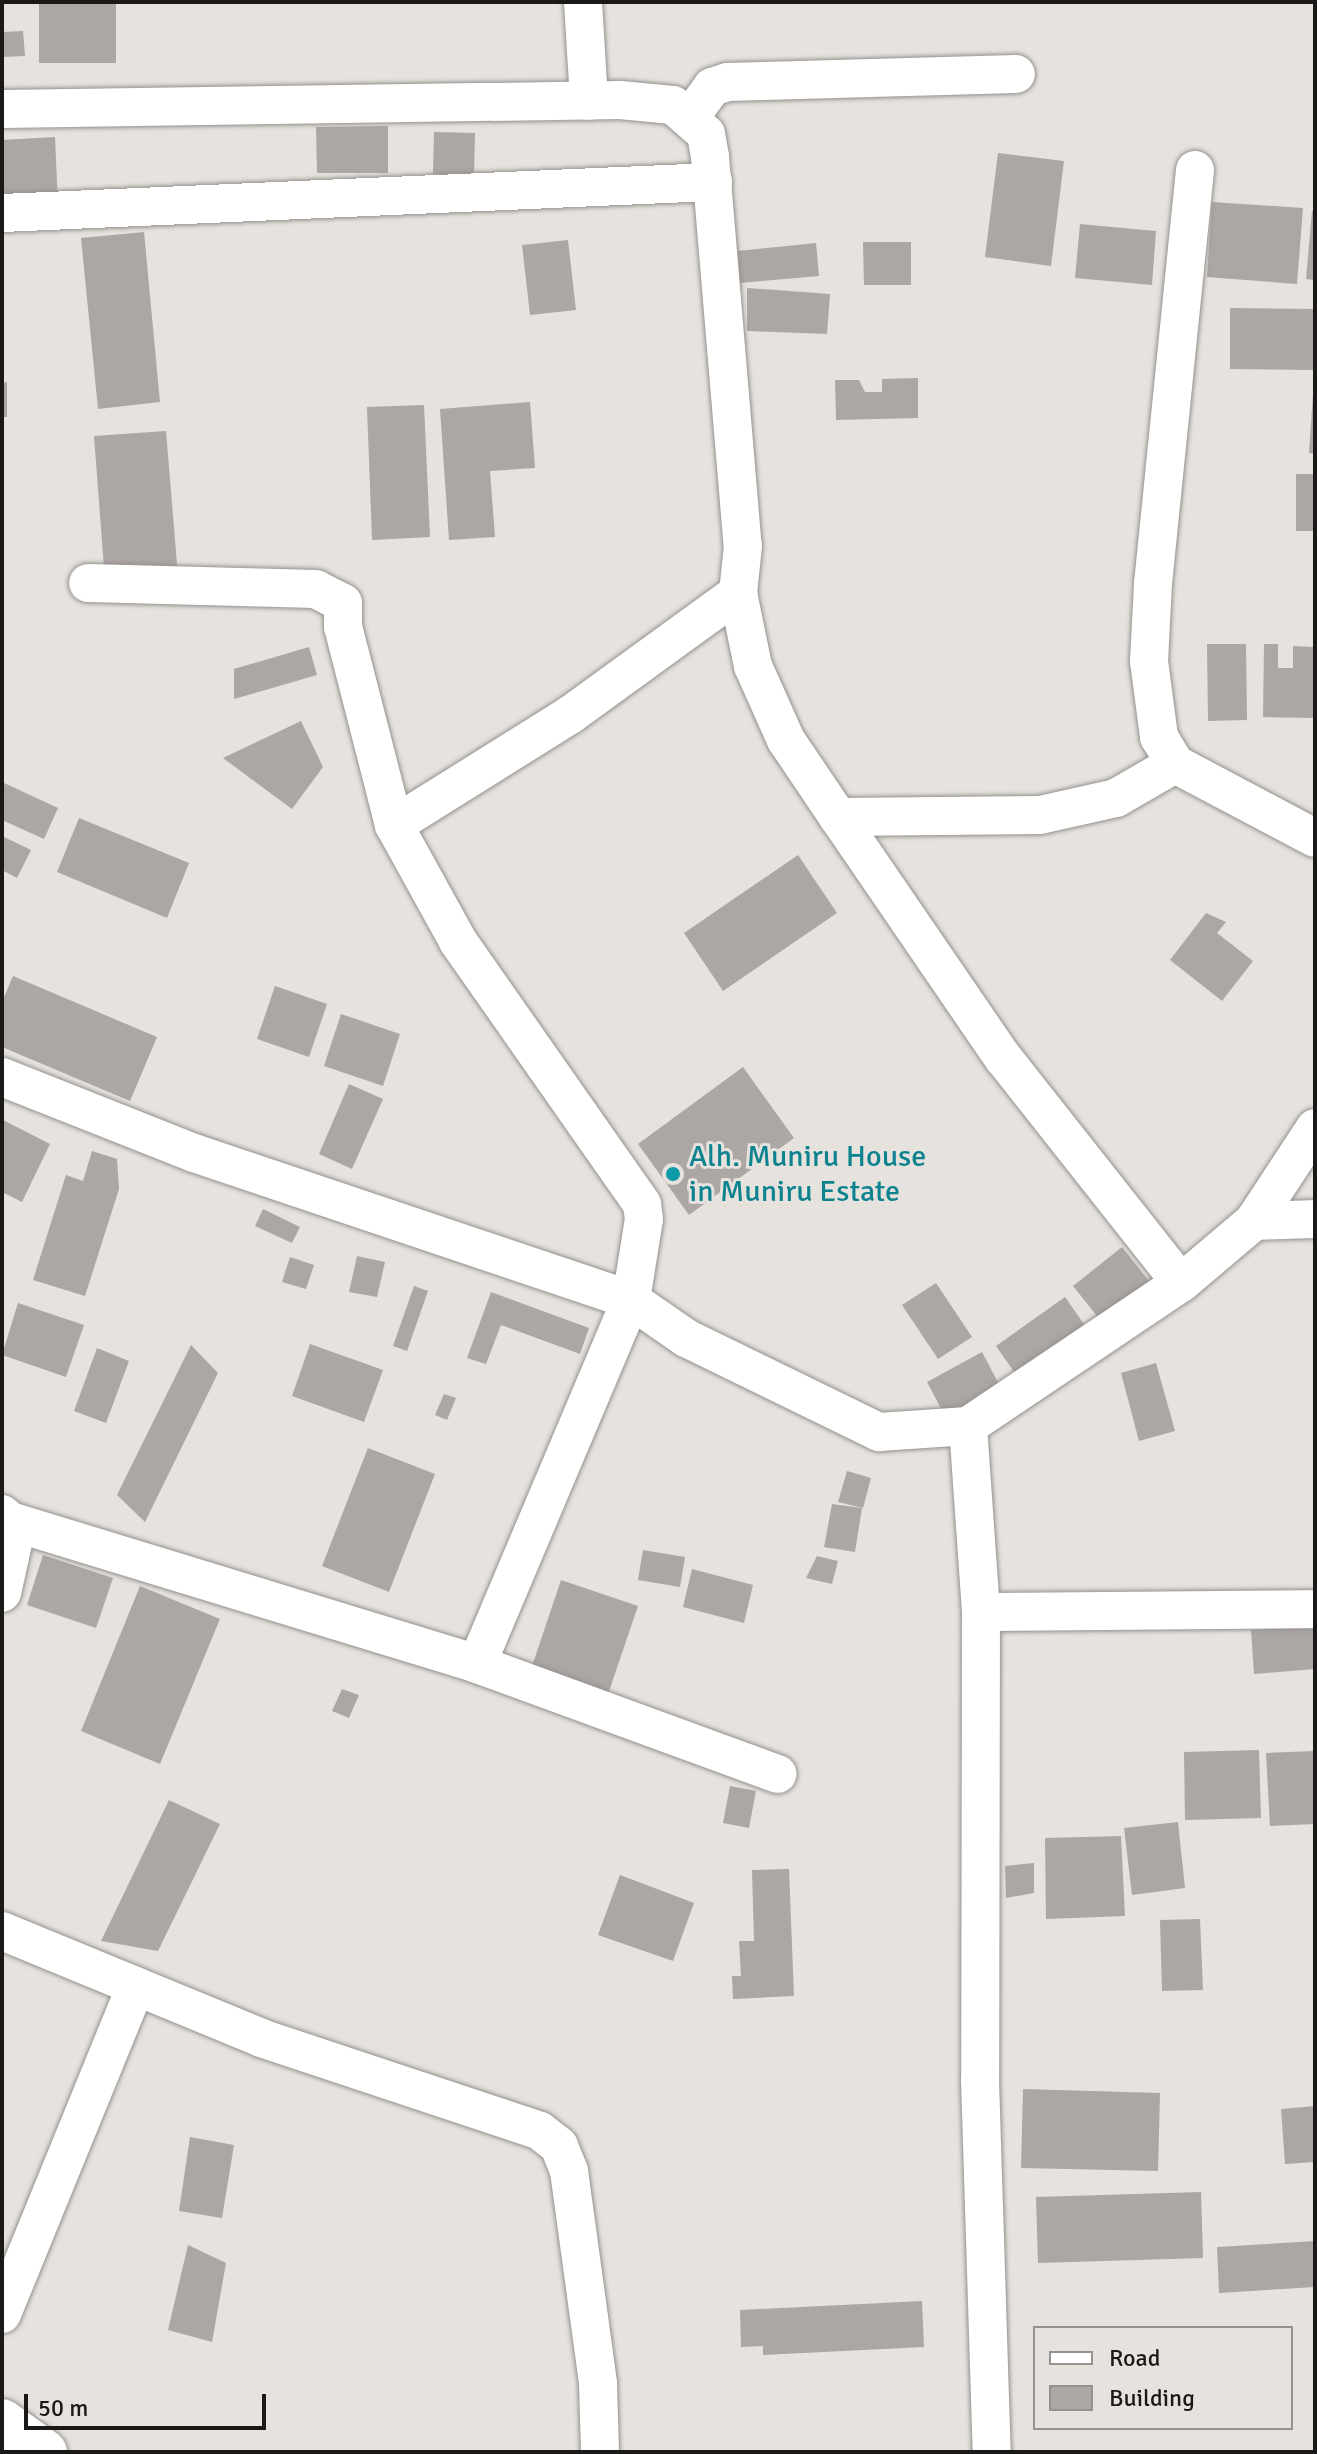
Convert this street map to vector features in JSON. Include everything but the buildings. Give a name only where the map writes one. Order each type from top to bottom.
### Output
[{"type":"street","points":[[583,2],[589,101]]},
{"type":"street","points":[[691,116],[712,87],[727,82],[1016,74]]},
{"type":"street","points":[[2,109],[647,100],[691,116],[706,134],[713,182],[743,546],[738,593],[767,705],[838,817],[1004,1059],[1181,1283]]},
{"type":"street","points":[[1195,170],[1149,661],[1159,737],[1175,764],[1315,838]]},
{"type":"street","points":[[2,213],[713,182]]},
{"type":"street","points":[[88,583],[316,589],[343,603],[343,627],[394,825],[458,941],[642,1204],[644,1219],[631,1300],[477,1664]]},
{"type":"street","points":[[394,825],[570,715],[738,593]]},
{"type":"street","points":[[838,817],[1040,815],[1116,798],[1175,764]]},
{"type":"street","points":[[2,1077],[194,1153],[631,1300],[686,1338],[879,1432],[968,1426],[1181,1283],[1254,1221],[1315,1128]]},
{"type":"street","points":[[1254,1221],[1315,1219]]},
{"type":"street","points":[[968,1426],[981,1612],[980,2080],[992,2452]]},
{"type":"street","points":[[6,1517],[477,1664],[777,1774]]},
{"type":"street","points":[[2,1593],[14,1539],[6,1517]]},
{"type":"street","points":[[981,1612],[1315,1609]]},
{"type":"street","points":[[2,1931],[261,2038],[540,2131],[559,2146],[569,2171],[598,2384],[600,2452]]},
{"type":"street","points":[[2,2314],[136,1986]]},
{"type":"street","points":[[2,2421],[45,2452]]},
{"type":"place","name":"Alh. Muniru House in Muniru Estate","points":[[673,1174]]}]
